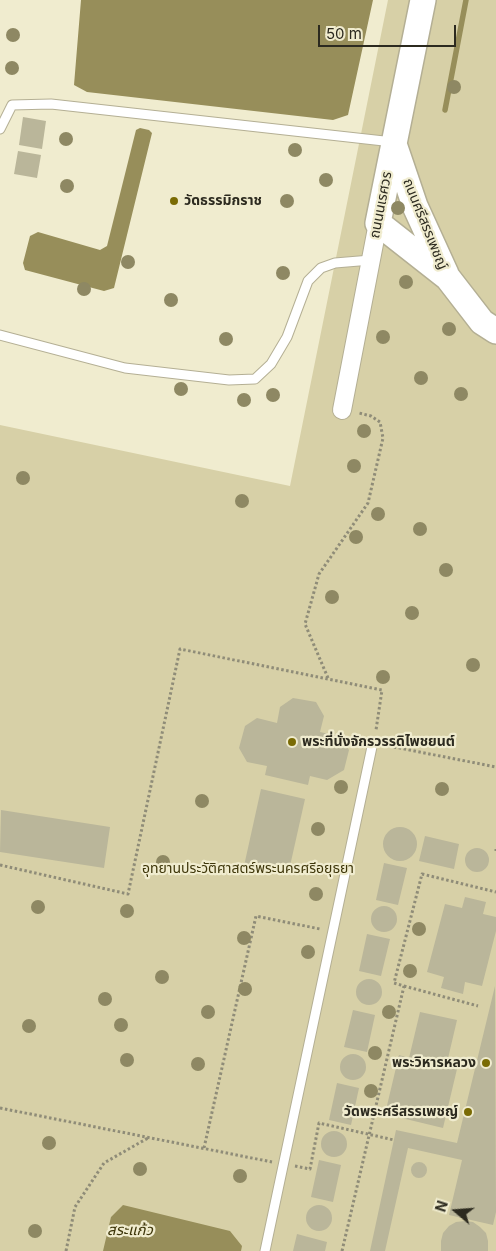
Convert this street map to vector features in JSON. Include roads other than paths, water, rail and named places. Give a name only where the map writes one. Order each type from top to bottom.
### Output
[{"type":"street","name":"ถนนนเรศวร","points":[[342,410],[393,142],[423,0]]},
{"type":"street","name":"ถนนศรีสรรเพชญ์","points":[[393,142],[415,206],[448,278],[482,322],[496,331]]},
{"type":"street","name":"ถนนศรีสรรเพชญ์","points":[[378,223],[448,278]]},
{"type":"lane","points":[[0,129],[12,105],[51,104],[393,142]]},
{"type":"lane","points":[[0,335],[125,368],[229,380],[254,379],[271,364],[286,337],[308,280],[321,268],[335,263],[371,260]]},
{"type":"lane","points":[[265,1251],[373,742]]},
{"type":"water","points":[[81,0],[373,0],[348,115],[333,120],[87,92],[74,85]]},
{"type":"water","points":[[140,128],[149,130],[152,133],[114,288],[104,291],[25,270],[23,263],[30,236],[38,232],[100,250],[107,246],[136,130]]},
{"type":"water","name":"สระแก้ว","points":[[123,1205],[230,1231],[242,1246],[241,1251],[103,1251],[111,1217]]},
{"type":"waterway","points":[[445,110],[466,0]]},
{"type":"place","name":"วัดธรรมิกราช","points":[[174,201]]},
{"type":"place","name":"พระที่นั่งจักรวรรดิไพชยนต์","points":[[292,742]]},
{"type":"place","name":"พระวิหารหลวง","points":[[486,1063]]},
{"type":"place","name":"วัดพระศรีสรรเพชญ์","points":[[468,1112]]},
{"type":"park label","name":"อุทยานประวัติศาสตร์พระนครศรีอยุธยา","points":[[248,869]]}]
